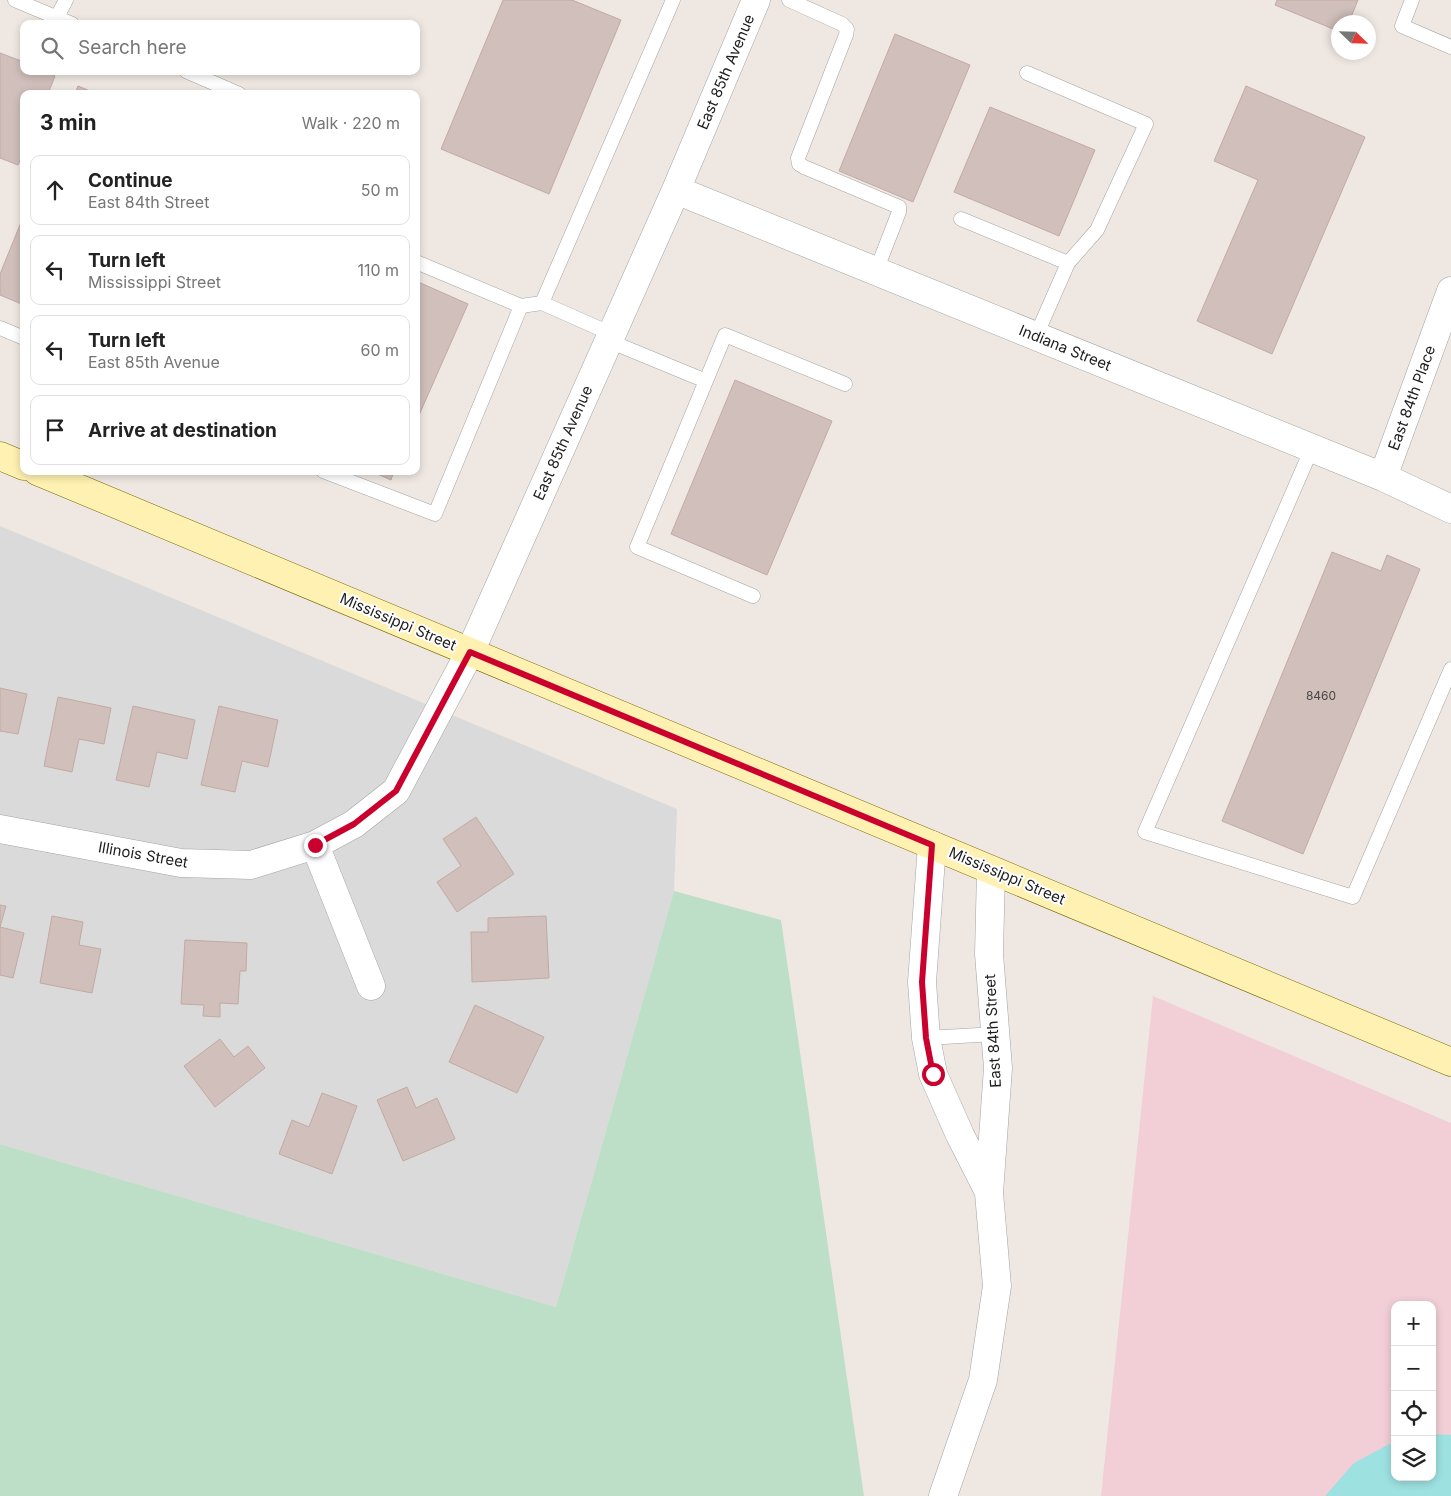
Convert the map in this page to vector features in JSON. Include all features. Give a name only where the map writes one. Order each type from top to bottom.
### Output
[{"type":"street","name":"East 85th Avenue","points":[[315,845],[354,824],[396,791],[470,652],[676,190],[756,0]]},
{"type":"street","name":"Indiana Street","points":[[676,190],[1383,477],[1451,509]]},
{"type":"street","name":"East 84th Place","points":[[1383,477],[1451,291]]},
{"type":"street","points":[[0,456],[20,464]]},
{"type":"street","name":"Mississippi Street","points":[[48,475],[1451,1062]]},
{"type":"street","name":"Illinois Street","points":[[0,829],[181,863],[251,865],[315,845]]},
{"type":"street","points":[[315,845],[371,986]]},
{"type":"street","name":"East 84th Street","points":[[932,845],[922,982],[926,1038],[933,1074],[960,1135],[990,1193]]},
{"type":"street","name":"East 84th Street","points":[[943,1496],[983,1380],[997,1286],[990,1193],[998,1068],[989,954],[991,870]]},
{"type":"lane","points":[[15,0],[63,20]]},
{"type":"lane","points":[[57,17],[66,0]]},
{"type":"lane","points":[[542,303],[673,0]]},
{"type":"lane","points":[[789,0],[842,24],[847,29],[798,158],[798,164],[899,207],[900,212],[876,271]]},
{"type":"lane","points":[[1412,0],[1402,26],[1451,47]]},
{"type":"lane","points":[[1027,73],[1146,124],[1097,230],[1068,263],[1036,336]]},
{"type":"lane","points":[[195,75],[230,90]]},
{"type":"lane","points":[[960,219],[1068,263]]},
{"type":"lane","points":[[420,264],[521,306],[542,303],[611,338],[706,381]]},
{"type":"lane","points":[[333,475],[435,514],[521,306]]},
{"type":"lane","points":[[0,328],[20,336]]},
{"type":"lane","points":[[753,596],[637,547],[724,335],[845,384]]},
{"type":"lane","points":[[1312,448],[1145,832],[1353,897],[1451,669]]},
{"type":"lane","points":[[926,1038],[996,1034]]},
{"type":"shaded area","points":[[0,526],[677,809],[674,891],[556,1307],[0,1144]]},
{"type":"shaded area","points":[[1153,996],[1451,1123],[1451,1496],[1101,1496]]},
{"type":"green space","points":[[674,891],[781,920],[864,1496],[0,1496],[0,1144],[556,1307]]},
{"type":"water","points":[[1436,1434],[1451,1435],[1451,1496],[1325,1496],[1354,1463],[1391,1443],[1391,1481],[1436,1481]]},
{"type":"building","points":[[503,0],[572,0],[621,20],[549,194],[441,149]]},
{"type":"building","points":[[1277,0],[1358,0],[1352,15],[1331,15],[1331,28],[1275,5]]},
{"type":"building","points":[[895,34],[970,65],[913,202],[839,171]]},
{"type":"building","points":[[0,53],[20,60],[20,75],[55,76],[50,90],[20,90],[20,160],[18,165],[0,158]]},
{"type":"building","points":[[78,86],[88,90],[76,90]]},
{"type":"building","points":[[1246,86],[1365,137],[1272,354],[1197,321],[1258,180],[1214,161]]},
{"type":"building","points":[[990,107],[1095,150],[1059,236],[954,192]]},
{"type":"building","points":[[20,225],[20,303],[0,295],[0,274]]},
{"type":"building","points":[[420,283],[468,304],[420,413]]},
{"type":"building","points":[[735,380],[832,421],[767,575],[671,534]]},
{"type":"building","points":[[380,475],[393,475],[391,480]]},
{"type":"building","points":[[1332,552],[1381,571],[1387,555],[1420,569],[1303,854],[1222,821]]},
{"type":"building","points":[[0,688],[27,694],[18,734],[0,731]]},
{"type":"building","points":[[58,697],[111,708],[104,744],[79,739],[72,772],[44,766]]},
{"type":"building","points":[[133,706],[195,720],[187,759],[157,752],[149,787],[116,780]]},
{"type":"building","points":[[219,706],[278,720],[268,767],[242,761],[235,792],[201,785]]},
{"type":"building","points":[[476,817],[514,874],[457,912],[437,882],[461,866],[443,839]]},
{"type":"building","points":[[0,905],[6,906],[0,927]]},
{"type":"building","points":[[52,916],[83,922],[79,945],[101,949],[92,993],[40,983]]},
{"type":"building","points":[[546,916],[549,978],[472,982],[471,932],[488,932],[488,918]]},
{"type":"building","points":[[0,927],[24,933],[13,978],[0,975]]},
{"type":"building","points":[[185,940],[247,943],[246,971],[240,971],[238,1004],[220,1003],[220,1017],[203,1016],[204,1005],[181,1004]]},
{"type":"building","points":[[475,1005],[544,1037],[517,1093],[449,1062]]},
{"type":"building","points":[[220,1039],[234,1057],[248,1046],[265,1068],[215,1107],[184,1066]]},
{"type":"building","points":[[407,1087],[416,1108],[437,1098],[455,1139],[403,1161],[377,1100]]},
{"type":"building","points":[[322,1093],[357,1106],[332,1174],[279,1154],[292,1120],[309,1127]]},
{"type":"route","points":[[315,845],[354,824],[396,791],[470,652],[932,845],[922,982],[926,1038],[933,1074]]}]
